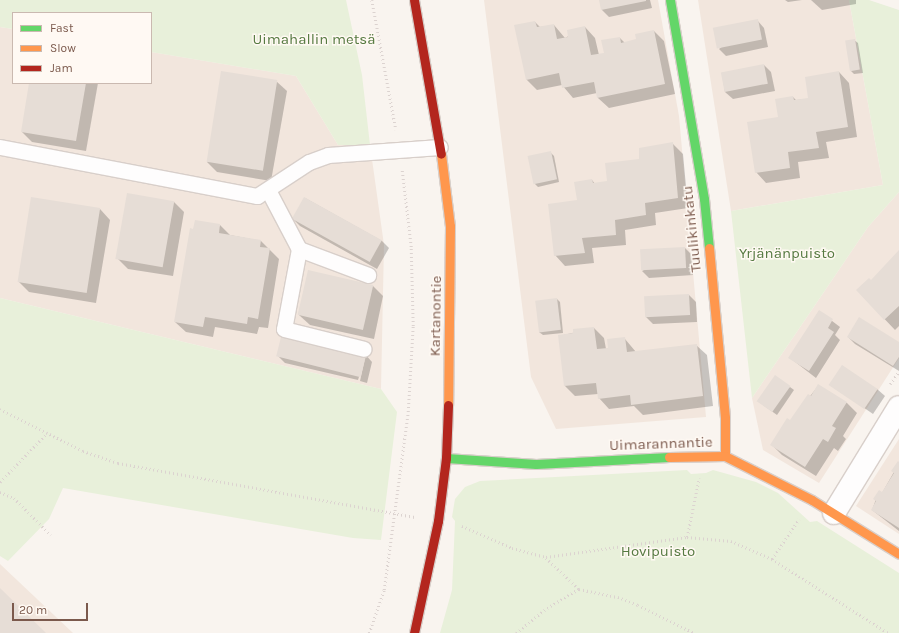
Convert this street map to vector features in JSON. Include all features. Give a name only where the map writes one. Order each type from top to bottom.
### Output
[{"type":"street","name":"Kartanontie","points":[[414,0],[440,147],[450,226],[446,458],[438,521],[414,633]]},
{"type":"street","name":"Tuulikinkatu","points":[[670,0],[704,199],[726,418],[725,456]]},
{"type":"street","points":[[834,513],[899,407]]},
{"type":"street","name":"Uimarannantie","points":[[446,458],[536,464],[704,454],[725,456],[812,500],[899,554]]},
{"type":"lane","points":[[0,147],[227,192],[257,196],[309,162],[328,155],[440,147]]},
{"type":"lane","points":[[268,190],[299,249],[284,329],[364,348]]},
{"type":"lane","points":[[299,249],[368,275]]},
{"type":"path","points":[[370,633],[384,590],[396,514],[408,412],[413,326],[412,247],[400,151],[372,0]]},
{"type":"path","points":[[0,409],[83,451],[118,463],[415,517]]},
{"type":"path","points":[[0,482],[47,433]]},
{"type":"path","points":[[686,537],[704,454]]},
{"type":"path","points":[[0,492],[14,498],[52,535]]},
{"type":"path","points":[[772,559],[812,500]]},
{"type":"path","points":[[454,524],[493,538],[512,548],[546,557],[686,537],[731,541],[772,559],[888,633]]},
{"type":"path","points":[[546,557],[560,574],[579,589],[618,597],[638,604],[694,633]]},
{"type":"path","points":[[516,633],[548,608],[579,589]]},
{"type":"shaded area","points":[[484,0],[658,0],[679,116],[706,417],[556,429],[531,377]]},
{"type":"shaded area","points":[[698,0],[849,0],[883,185],[731,211]]},
{"type":"shaded area","points":[[0,27],[12,29],[12,84],[152,84],[152,52],[296,76],[338,145],[370,145],[384,245],[381,389],[0,298]]},
{"type":"shaded area","points":[[899,192],[899,358],[819,483],[763,450],[752,398],[868,227]]},
{"type":"shaded area","points":[[899,439],[899,534],[856,506]]},
{"type":"shaded area","points":[[0,564],[73,633],[0,633]]},
{"type":"green space","name":"Uimahallin metsä","points":[[0,0],[346,0],[362,75],[370,145],[338,145],[296,76],[152,52],[152,12],[12,12],[12,29],[0,27]]},
{"type":"green space","name":"Yrjänänpuisto","points":[[849,0],[869,0],[899,10],[899,192],[868,227],[752,398],[731,211],[883,185]]},
{"type":"green space","points":[[0,298],[381,389],[397,412],[381,540],[353,538],[63,488],[49,519],[8,561],[0,556]]},
{"type":"green space","name":"Hovipuisto","points":[[687,470],[691,474],[706,473],[713,470],[756,482],[778,493],[810,522],[817,521],[899,573],[899,633],[440,633],[452,590],[455,521],[452,517],[455,499],[465,487],[480,481]]},
{"type":"building","points":[[599,0],[646,0],[646,1],[601,10]]},
{"type":"building","points":[[758,19],[762,40],[717,48],[713,28]]},
{"type":"building","points":[[535,21],[537,27],[554,24],[557,39],[568,37],[567,30],[585,26],[591,55],[604,53],[601,40],[620,37],[621,43],[636,39],[635,34],[654,30],[665,84],[597,98],[594,82],[562,88],[559,73],[526,80],[514,25]]},
{"type":"building","points":[[855,39],[860,70],[850,71],[845,41]]},
{"type":"building","points":[[764,64],[768,84],[725,92],[721,72]]},
{"type":"building","points":[[221,71],[277,80],[263,171],[207,162]]},
{"type":"building","points":[[839,71],[848,127],[816,132],[819,148],[788,152],[790,168],[755,173],[747,122],[778,117],[775,99],[793,96],[794,100],[808,98],[805,77]]},
{"type":"building","points":[[29,84],[86,84],[76,141],[21,132]]},
{"type":"building","points":[[673,142],[678,198],[645,203],[646,215],[615,220],[616,235],[582,238],[585,253],[554,256],[548,204],[577,200],[574,182],[592,179],[593,183],[607,181],[605,163],[639,159],[639,148]]},
{"type":"building","points":[[551,151],[557,179],[534,184],[528,156]]},
{"type":"building","points":[[127,193],[174,201],[163,267],[115,259]]},
{"type":"building","points":[[31,197],[100,208],[87,293],[18,282]]},
{"type":"building","points":[[304,197],[382,240],[370,262],[292,219]]},
{"type":"building","points":[[195,220],[220,224],[219,233],[261,240],[260,247],[270,248],[258,319],[248,317],[247,324],[205,317],[203,327],[174,322],[190,228],[193,229]]},
{"type":"building","points":[[685,247],[686,268],[641,270],[640,249]]},
{"type":"building","points":[[899,250],[899,306],[884,320],[856,290],[869,278],[871,280]]},
{"type":"building","points":[[308,270],[373,285],[363,330],[298,315]]},
{"type":"building","points":[[689,294],[690,315],[645,317],[644,296]]},
{"type":"building","points":[[557,298],[561,330],[539,332],[535,301]]},
{"type":"building","points":[[819,310],[833,319],[828,328],[834,332],[809,371],[788,358]]},
{"type":"building","points":[[859,317],[899,342],[899,357],[893,366],[847,337]]},
{"type":"building","points":[[594,327],[597,349],[608,348],[607,339],[625,337],[627,352],[697,344],[703,396],[631,405],[630,395],[598,399],[596,383],[564,386],[558,335],[573,333],[573,329]]},
{"type":"building","points":[[282,333],[366,354],[361,377],[276,356]]},
{"type":"building","points":[[842,365],[878,389],[864,409],[829,385]]},
{"type":"building","points":[[775,375],[791,386],[772,412],[757,401]]},
{"type":"building","points":[[818,384],[847,402],[832,426],[836,428],[828,442],[823,439],[805,467],[770,445],[787,418],[790,420],[808,394],[811,396]]},
{"type":"building","points":[[898,461],[899,528],[871,510],[876,501],[873,499],[879,490],[882,492],[894,473],[891,471]]},
{"type":"building","points":[[0,588],[46,633],[0,633]]},
{"type":"traffic: fast","points":[[670,0],[704,199],[709,248]]},
{"type":"traffic: fast","points":[[446,458],[536,464],[669,457]]},
{"type":"traffic: slow","points":[[441,154],[450,226],[448,405]]},
{"type":"traffic: slow","points":[[709,248],[725,418],[725,456]]},
{"type":"traffic: slow","points":[[669,457],[725,456],[812,500],[899,554]]},
{"type":"traffic: jam","points":[[414,0],[441,154]]},
{"type":"traffic: jam","points":[[414,633],[438,521],[446,458],[448,405]]}]
